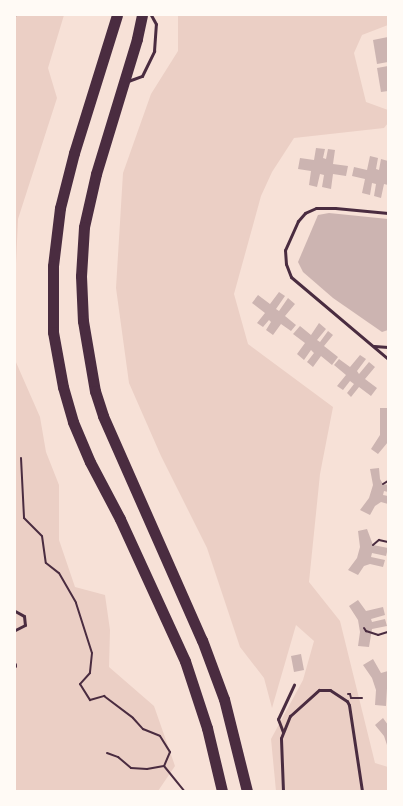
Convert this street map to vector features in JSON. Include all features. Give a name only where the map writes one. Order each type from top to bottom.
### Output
[{"type":"highway","points":[[118,15],[74,153],[60,208],[52,266],[53,332],[63,387],[73,422],[90,462],[120,519],[185,661],[202,710],[222,791]]},
{"type":"highway","points":[[142,15],[124,83],[96,174],[84,227],[81,276],[83,321],[95,390],[111,439],[183,592],[224,699],[247,791]]},
{"type":"lane","points":[[124,83],[142,76],[154,51],[156,24],[151,15]]},
{"type":"lane","points":[[388,213],[316,208],[305,213],[298,221],[285,250],[286,264],[291,277],[388,359]]},
{"type":"lane","points":[[372,346],[388,347]]},
{"type":"lane","points":[[15,611],[24,616],[25,625],[15,630]]},
{"type":"lane","points":[[283,732],[278,719],[294,684]]},
{"type":"lane","points":[[283,791],[281,738],[283,732],[296,708],[319,690],[330,690],[347,701],[362,791]]},
{"type":"path","points":[[21,458],[24,518],[42,536],[46,563],[59,573],[76,602],[92,652],[90,673],[80,684],[90,700],[104,696],[134,718],[143,729],[160,736],[170,752],[164,766]]},
{"type":"path","points":[[383,484],[388,481]]},
{"type":"path","points":[[372,545],[379,540],[388,542]]},
{"type":"path","points":[[364,628],[366,631],[378,635],[388,632]]},
{"type":"path","points":[[15,690],[15,702]]},
{"type":"path","points":[[107,753],[118,756],[131,768],[147,769],[164,766]]},
{"type":"path","points":[[164,766],[184,791]]},
{"type":"shaded area","points":[[15,15],[64,15],[48,68],[57,98],[18,219],[15,286]]},
{"type":"shaded area","points":[[178,15],[388,15],[388,25],[362,35],[354,53],[366,102],[388,110],[388,123],[384,128],[294,138],[272,172],[261,196],[234,294],[248,344],[333,407],[320,474],[309,582],[340,621],[375,763],[388,767],[388,791],[276,791],[271,739],[303,680],[314,641],[296,625],[272,708],[264,678],[240,647],[207,548],[161,456],[129,383],[116,288],[123,173],[151,94],[178,51]]},
{"type":"shaded area","points":[[15,360],[40,417],[46,452],[59,485],[59,540],[75,587],[105,595],[110,630],[109,667],[154,706],[175,766],[158,791],[15,791]]},
{"type":"building","points":[[388,37],[388,62],[377,64],[373,40]]},
{"type":"building","points":[[388,66],[388,91],[381,92],[377,68]]},
{"type":"building","points":[[316,148],[325,149],[323,158],[326,159],[328,149],[335,150],[333,164],[348,166],[346,176],[333,174],[331,189],[322,187],[324,175],[320,174],[317,187],[309,185],[311,171],[298,169],[300,158],[314,160]]},
{"type":"building","points":[[370,156],[378,158],[376,169],[379,170],[381,159],[388,161],[388,185],[384,184],[381,198],[374,196],[376,184],[372,183],[370,195],[362,193],[365,179],[352,176],[354,167],[367,170]]},
{"type":"building","points":[[329,213],[388,219],[388,330],[382,332],[333,298],[303,272],[298,262],[318,215]]},
{"type":"building","points":[[279,292],[285,296],[276,309],[279,311],[288,298],[295,304],[285,316],[296,325],[291,331],[281,324],[273,335],[266,330],[271,322],[269,320],[263,327],[257,323],[265,313],[252,303],[258,295],[270,304]]},
{"type":"building","points":[[319,323],[326,329],[317,340],[320,342],[328,331],[333,335],[324,346],[338,357],[332,365],[321,356],[313,367],[307,362],[314,353],[311,350],[304,360],[297,354],[305,343],[293,334],[300,326],[311,335]]},
{"type":"building","points":[[360,355],[366,359],[357,371],[359,374],[369,362],[375,367],[365,379],[377,388],[371,396],[359,387],[351,397],[347,393],[354,384],[350,381],[343,390],[337,386],[346,375],[334,365],[339,359],[350,367]]},
{"type":"building","points":[[380,408],[388,408],[388,442],[378,454],[371,449],[380,435]]},
{"type":"building","points":[[379,468],[380,479],[383,484],[388,485],[388,492],[384,491],[383,495],[388,496],[388,504],[381,502],[375,506],[370,515],[360,510],[369,498],[373,485],[370,469]]},
{"type":"building","points":[[367,529],[373,545],[388,548],[386,556],[372,553],[371,557],[385,560],[383,567],[370,564],[364,566],[358,575],[348,570],[357,558],[360,547],[358,531]]},
{"type":"building","points":[[358,600],[366,611],[383,607],[385,615],[371,619],[372,622],[385,619],[387,626],[372,629],[369,647],[358,646],[360,632],[358,620],[349,606]]},
{"type":"building","points":[[301,654],[304,670],[294,672],[291,656]]},
{"type":"building","points":[[373,659],[381,673],[388,671],[386,706],[375,705],[376,690],[372,678],[363,665]]},
{"type":"building","points":[[383,718],[388,725],[388,748],[384,736],[375,725]]}]
